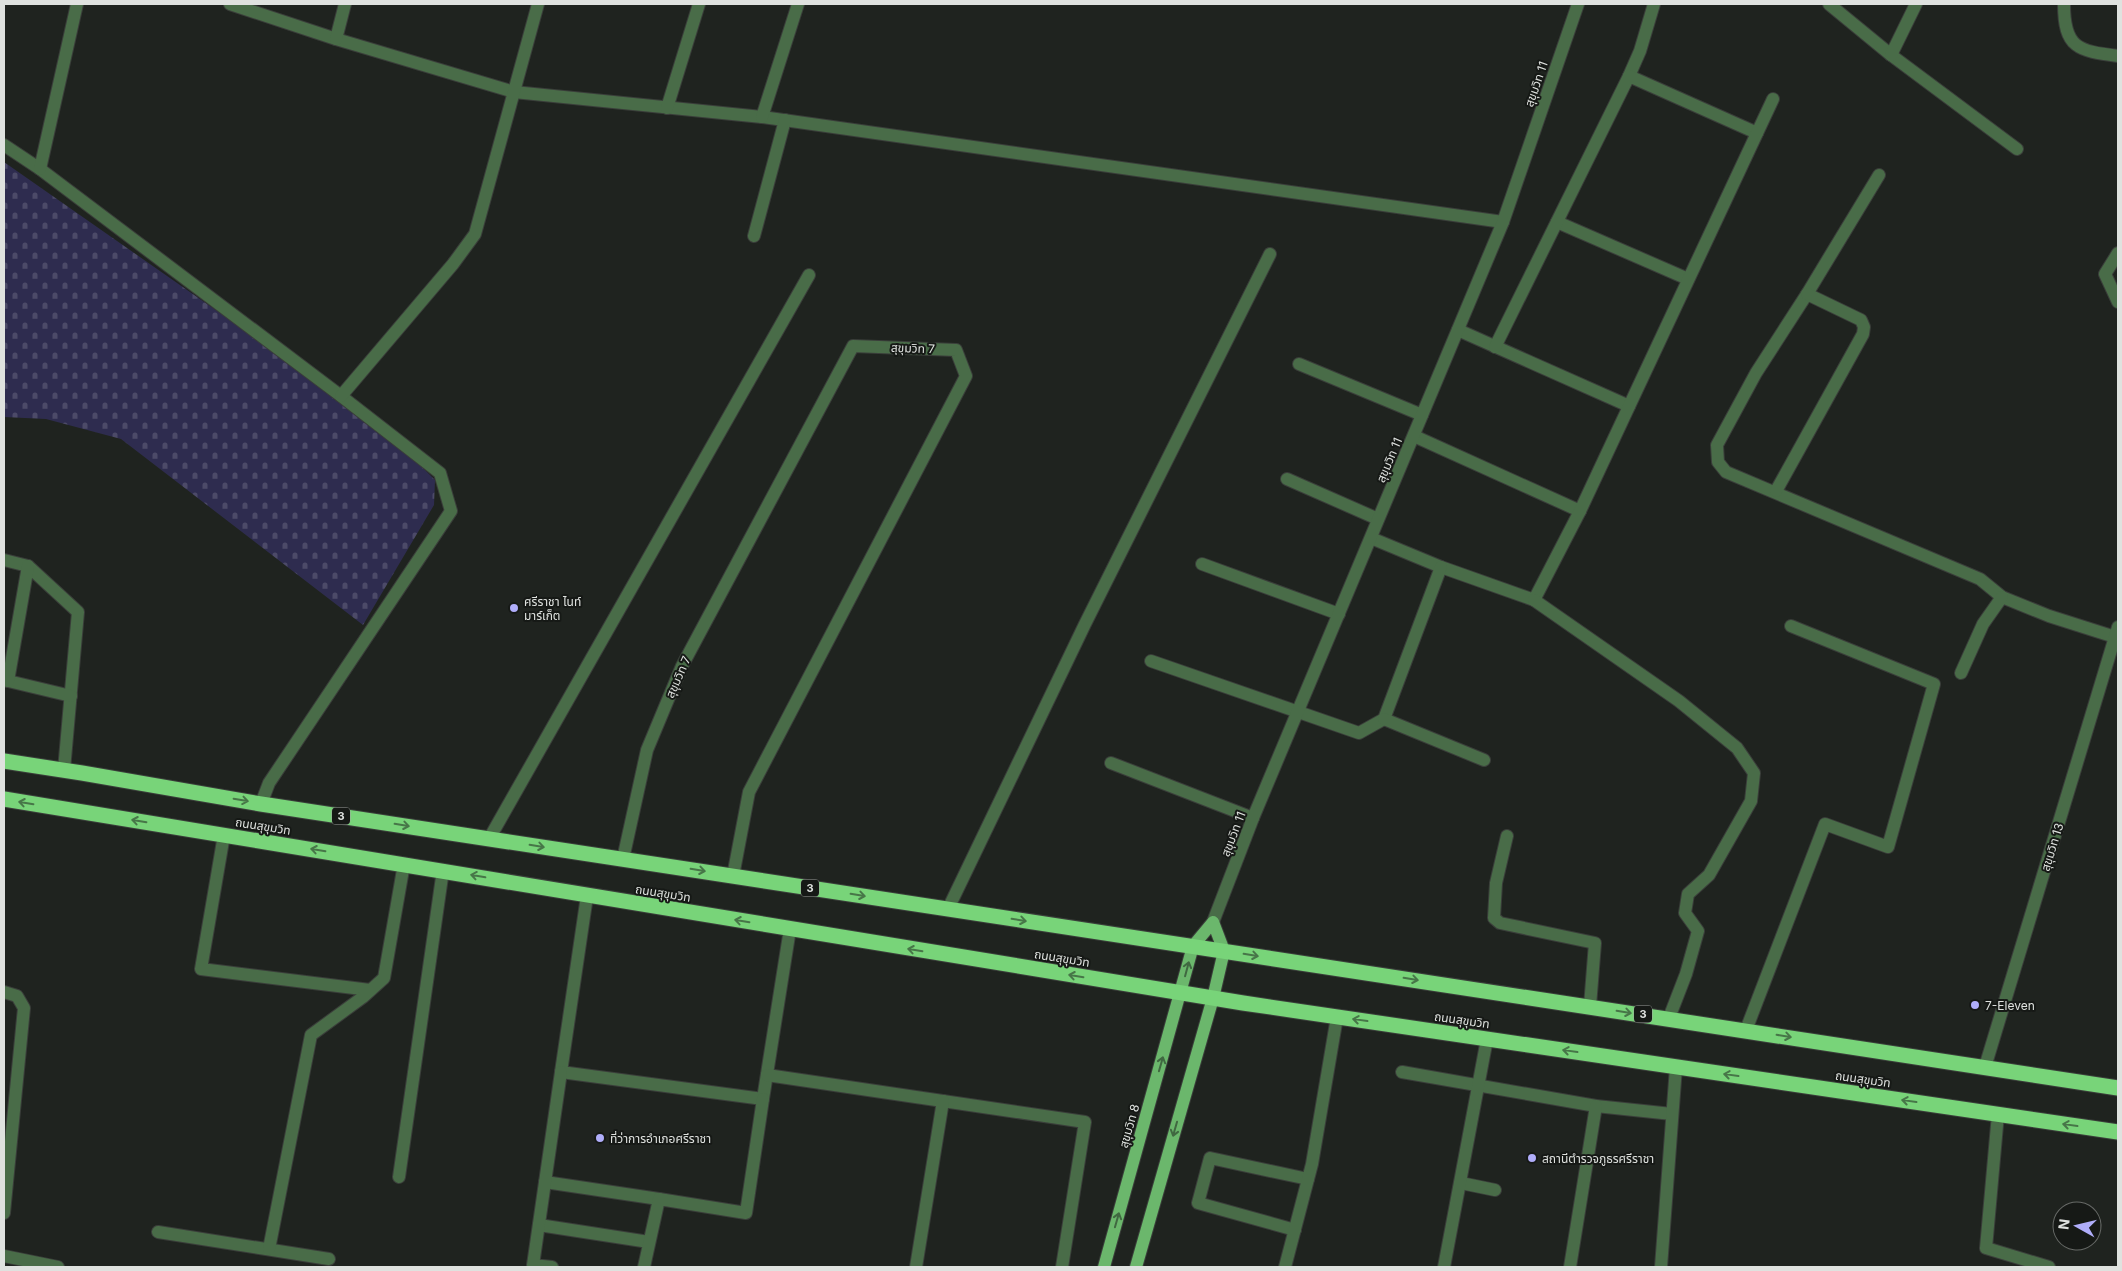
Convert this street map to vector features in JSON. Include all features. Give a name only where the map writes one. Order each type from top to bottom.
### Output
[{"type":"highway","name":"ถนนสุขุมวิท","points":[[4,761],[261,804],[2118,1088]]},
{"type":"highway","name":"ถนนสุขุมวิท","points":[[4,799],[1181,993],[2118,1132]]},
{"type":"main road","name":"สุขุมวิท 11","points":[[1181,993],[1193,946],[1213,922]]},
{"type":"main road","points":[[1136,1267],[1213,998],[1224,951],[1213,922]]},
{"type":"main road","name":"สุขุมวิท 8","points":[[1104,1267],[1181,993]]},
{"type":"street","points":[[40,169],[77,4]]},
{"type":"street","points":[[230,4],[336,39],[514,92],[785,120],[1503,222]]},
{"type":"street","points":[[336,39],[345,4]]},
{"type":"street","points":[[341,396],[453,264],[475,234],[538,4]]},
{"type":"street","points":[[667,108],[699,4]]},
{"type":"street","points":[[762,117],[798,4]]},
{"type":"street","name":"สุขุมวิท 11","points":[[1213,922],[1253,818],[1503,222],[1578,4]]},
{"type":"street","points":[[1495,347],[1629,76],[1640,51],[1654,4]]},
{"type":"street","points":[[1829,4],[1890,55],[2017,149]]},
{"type":"street","points":[[1890,55],[1916,4]]},
{"type":"street","points":[[2064,4],[2064,21],[2067,36],[2079,48],[2118,56]]},
{"type":"street","points":[[1629,76],[1757,133]]},
{"type":"street","points":[[1534,600],[1580,511],[1773,99]]},
{"type":"street","points":[[754,236],[785,120]]},
{"type":"street","points":[[4,146],[40,169],[440,473],[451,511],[269,783],[261,804]]},
{"type":"street","points":[[1878,175],[1807,294],[1756,373],[1718,446],[1718,462],[1726,472],[1776,491],[1892,544],[1980,579],[2002,597],[2049,616],[2117,632]]},
{"type":"street","points":[[1557,222],[1688,279]]},
{"type":"street","points":[[2118,253],[2105,274],[2118,302]]},
{"type":"street","points":[[948,909],[1085,624],[1270,254]]},
{"type":"street","points":[[489,839],[809,275]]},
{"type":"street","points":[[1776,491],[1863,334],[1864,326],[1861,320],[1807,294]]},
{"type":"street","points":[[1458,330],[1629,406]]},
{"type":"street","name":"สุขุมวิท 7","points":[[623,859],[647,750],[682,666],[853,346],[956,350],[966,376],[749,792],[733,876]]},
{"type":"street","points":[[1299,364],[1422,415]]},
{"type":"street","points":[[1414,436],[1580,511]]},
{"type":"street","points":[[1287,479],[1378,519]]},
{"type":"street","points":[[1372,538],[1441,567],[1534,600],[1679,701],[1737,748],[1754,773],[1751,801],[1709,875],[1688,894],[1686,913],[1698,931],[1686,974],[1669,1018]]},
{"type":"street","points":[[4,560],[28,566],[78,612],[64,770]]},
{"type":"street","points":[[1202,564],[1339,614]]},
{"type":"street","points":[[28,566],[6,680],[70,696]]},
{"type":"street","points":[[1151,661],[1359,734],[1384,719],[1441,567]]},
{"type":"street","points":[[1961,673],[1983,624],[2002,597]]},
{"type":"street","points":[[1746,1030],[1825,824],[1888,847],[1934,684],[1791,626]]},
{"type":"street","name":"สุขุมวิท 13","points":[[1986,1067],[2117,632]]},
{"type":"street","points":[[1384,719],[1484,760]]},
{"type":"street","points":[[1111,763],[1253,818]]},
{"type":"street","points":[[224,835],[200,969],[370,990]]},
{"type":"street","points":[[1507,836],[1496,883],[1494,918],[1500,923],[1596,943],[1590,1006]]},
{"type":"street","points":[[269,1249],[311,1035],[363,997],[384,978],[404,864]]},
{"type":"street","points":[[399,1177],[443,870]]},
{"type":"street","points":[[552,1267],[533,1266],[587,896]]},
{"type":"street","points":[[545,1182],[746,1213],[762,1099],[790,929]]},
{"type":"street","points":[[4,992],[17,996],[24,1008],[7,1143],[4,1213]]},
{"type":"street","points":[[1285,1267],[1308,1180],[1337,1017]]},
{"type":"street","points":[[1444,1267],[1487,1039]]},
{"type":"street","points":[[1661,1267],[1676,1067]]},
{"type":"street","points":[[561,1072],[762,1099]]},
{"type":"street","points":[[1402,1072],[1596,1106],[1672,1114]]},
{"type":"street","points":[[767,1075],[1085,1122],[1062,1267]]},
{"type":"street","points":[[916,1267],[943,1101]]},
{"type":"street","points":[[1570,1267],[1596,1106]]},
{"type":"street","points":[[1998,1114],[1986,1248],[2049,1267]]},
{"type":"street","points":[[1295,1230],[1198,1203],[1210,1158],[1308,1180]]},
{"type":"street","points":[[1461,1184],[1495,1190]]},
{"type":"street","points":[[644,1267],[660,1200]]},
{"type":"street","points":[[539,1225],[649,1242]]},
{"type":"street","points":[[158,1232],[329,1258]]},
{"type":"street","points":[[4,1256],[58,1267]]},
{"type":"green space","points":[[4,162],[283,357],[406,451],[435,480],[434,505],[363,625],[121,439],[46,419],[4,417]]},
{"type":"place","name":"ศรีราชา ไนท์ มาร์เก็ต","points":[[514,608]]},
{"type":"place","name":"7-Eleven","points":[[1975,1005]]},
{"type":"place","name":"ที่ว่าการอำเภอศรีราชา","points":[[600,1138]]},
{"type":"place","name":"สถานีตำรวจภูธรศรีราชา","points":[[1532,1158]]}]
